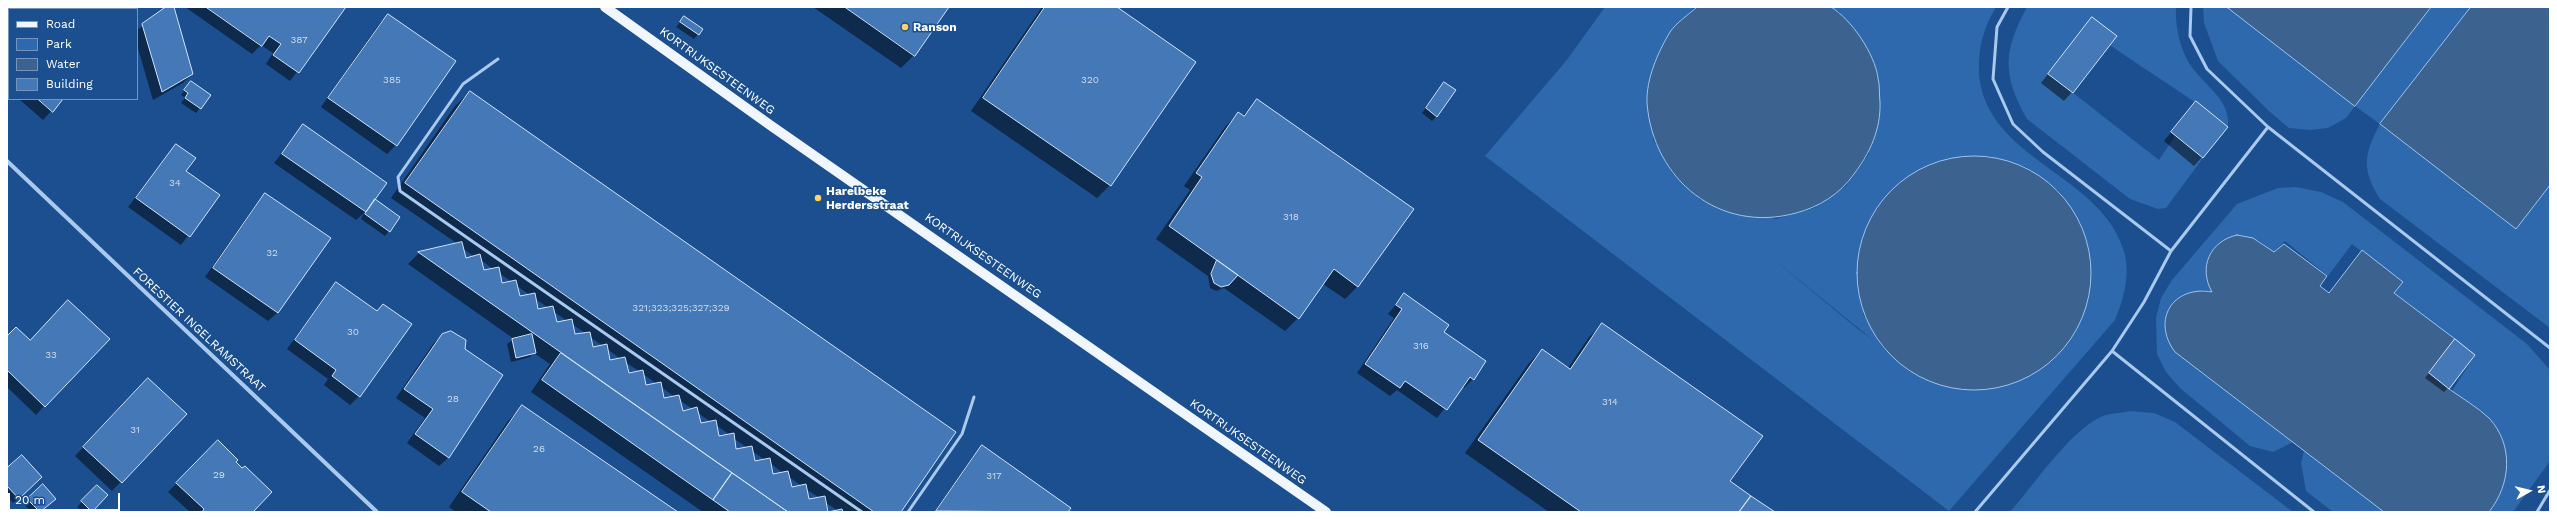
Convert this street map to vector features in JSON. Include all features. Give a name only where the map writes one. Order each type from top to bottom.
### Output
[{"type":"main road","name":"KORTRIJKSESTEENWEG","points":[[605,7],[770,125],[1326,512]]},
{"type":"street","name":"FORESTIER INGELRAMSTRAAT","points":[[7,161],[377,512]]},
{"type":"lane","points":[[2008,7],[1997,27],[1993,79],[2013,124],[2043,152],[2171,251]]},
{"type":"lane","points":[[2191,7],[2190,36],[2207,69],[2268,127],[2550,348]]},
{"type":"lane","points":[[498,59],[463,84],[398,177],[400,191],[862,512]]},
{"type":"lane","points":[[1975,512],[2112,351],[2144,302],[2171,251],[2268,127]]},
{"type":"lane","points":[[2112,351],[2314,512]]},
{"type":"lane","points":[[908,512],[962,434],[974,397]]},
{"type":"lane","points":[[2537,512],[2550,490]]},
{"type":"green space","points":[[1605,7],[1695,7],[1671,31],[1653,139],[1672,173],[1701,200],[1776,219],[1814,208],[1846,186],[1869,154],[1840,12],[1831,7],[1996,7],[1982,39],[1979,55],[1979,73],[1986,103],[2002,127],[2023,148],[2072,185],[2095,205],[2113,228],[2125,255],[2127,272],[2121,305],[2115,320],[1949,511],[1485,156],[1566,61]],"holes":[[[1988,156],[2026,167],[2059,191],[2081,224],[2089,298],[2075,333],[2051,362],[1910,372],[1882,347],[1863,314]],[[1766,253],[1873,340],[1859,330]]]},
{"type":"green space","points":[[2027,7],[2176,7],[2177,30],[2181,46],[2187,60],[2221,101],[2228,117],[2228,127],[2199,105],[2110,45],[2049,74],[2159,160],[2175,136],[2203,158],[2166,208],[2158,209],[2130,199],[2027,119],[2013,89],[2009,63],[2013,37]]},
{"type":"green space","points":[[2203,7],[2227,7],[2355,105],[2431,7],[2471,7],[2380,124],[2355,106],[2346,118],[2328,128],[2310,130],[2289,128],[2270,112],[2218,61],[2204,23]]},
{"type":"green space","points":[[2380,124],[2516,229],[2550,185],[2550,328],[2380,199],[2370,179],[2367,170],[2367,162],[2371,144]]},
{"type":"green space","points":[[2296,187],[2321,192],[2343,202],[2527,344],[2550,370],[2550,461],[2513,512],[2489,512],[2497,500],[2505,473],[2503,446],[2498,433],[2490,421],[2479,410],[2452,391],[2475,355],[2394,293],[2402,283],[2352,244],[2328,276],[2285,241],[2274,252],[2258,240],[2226,239],[2215,249],[2208,262],[2207,277],[2213,292],[2204,290],[2165,328],[2167,338],[2175,352],[2293,442],[2273,452],[2250,446],[2180,388],[2166,372],[2157,354],[2156,318],[2161,298],[2172,280],[2237,204],[2278,188]]},
{"type":"green space","points":[[2130,411],[2154,413],[2175,422],[2293,512],[2010,512],[2066,445],[2079,432],[2103,416]]},
{"type":"green space","points":[[2304,451],[2384,512],[2333,512],[2306,491],[2301,463]]},
{"type":"water","points":[[1697,7],[1831,7],[1854,28],[1867,48],[1876,69],[1879,84],[1879,122],[1870,149],[1865,158],[1836,194],[1813,207],[1796,213],[1768,217],[1742,216],[1717,208],[1695,195],[1677,177],[1662,156],[1652,131],[1647,103],[1648,85],[1661,48],[1670,32],[1679,22]]},
{"type":"water","points":[[2227,7],[2431,7],[2355,106]]},
{"type":"water","points":[[2471,7],[2550,7],[2550,185],[2516,229],[2380,124]]},
{"type":"water","points":[[1974,156],[1997,158],[2019,165],[2039,176],[2057,190],[2071,208],[2082,228],[2089,250],[2091,273],[2089,296],[2082,318],[2071,338],[2057,356],[2039,370],[2019,381],[1997,388],[1974,390],[1951,388],[1929,381],[1909,370],[1891,356],[1877,338],[1866,318],[1859,296],[1857,273],[1859,250],[1866,228],[1877,208],[1891,190],[1909,176],[1929,165],[1951,158]]},
{"type":"water","points":[[2237,235],[2253,238],[2274,252],[2284,244],[2327,276],[2320,286],[2329,293],[2362,250],[2403,282],[2394,293],[2455,339],[2449,389],[2489,418],[2503,440],[2506,452],[2507,465],[2502,489],[2489,512],[2384,512],[2175,352],[2168,340],[2165,328],[2166,317],[2170,307],[2177,299],[2186,294],[2198,291],[2212,292],[2206,273],[2209,256],[2220,243]]},
{"type":"building","points":[[111,7],[112,8],[30,8]]},
{"type":"building","points":[[166,7],[174,7],[193,74],[162,92],[142,24]]},
{"type":"building","points":[[206,7],[346,7],[299,73],[273,55],[281,44],[269,36],[262,46]]},
{"type":"building","name":"Ranson","points":[[845,7],[949,7],[915,56]]},
{"type":"building","points":[[1045,7],[1117,7],[1196,62],[1111,186],[983,98]]},
{"type":"building","points":[[388,14],[456,61],[397,146],[328,98]]},
{"type":"building","points":[[684,16],[703,29],[699,35],[680,22]]},
{"type":"building","points":[[2092,17],[2117,36],[2073,93],[2048,74]]},
{"type":"building","points":[[8,34],[8,74],[7,73]]},
{"type":"building","points":[[191,81],[211,95],[201,109],[185,98],[188,93],[184,90]]},
{"type":"building","points":[[1444,82],[1456,90],[1437,117],[1426,108]]},
{"type":"building","points":[[470,91],[956,432],[901,512],[874,512],[405,183]]},
{"type":"building","points":[[1257,99],[1414,209],[1358,287],[1334,269],[1299,319],[1169,226],[1202,177],[1196,173],[1238,112],[1244,116]]},
{"type":"building","points":[[39,100],[62,100],[53,112]]},
{"type":"building","points":[[2196,101],[2228,127],[2203,158],[2171,132]]},
{"type":"building","points":[[303,124],[387,183],[366,212],[282,154]]},
{"type":"building","points":[[176,144],[196,158],[186,171],[220,195],[190,237],[136,198]]},
{"type":"building","points":[[265,193],[331,238],[278,313],[213,268]]},
{"type":"building","points":[[375,199],[400,217],[390,232],[365,214]]},
{"type":"building","points":[[462,242],[466,258],[480,254],[484,270],[499,267],[502,283],[516,280],[520,296],[535,293],[538,309],[553,306],[557,322],[572,319],[575,334],[590,332],[593,347],[607,344],[610,360],[625,357],[629,373],[643,370],[646,385],[661,382],[664,398],[679,395],[683,411],[697,407],[701,423],[716,420],[719,436],[734,433],[736,449],[752,446],[755,461],[770,458],[773,474],[788,471],[792,487],[806,484],[809,499],[825,496],[828,512],[788,512],[418,252]]},
{"type":"building","points":[[1217,260],[1238,275],[1229,285],[1221,287],[1214,283],[1211,274]]},
{"type":"building","points":[[336,282],[377,311],[383,304],[412,324],[360,397],[332,376],[336,370],[295,340]]},
{"type":"building","points":[[1404,293],[1449,325],[1444,332],[1486,361],[1474,380],[1470,377],[1447,410],[1405,381],[1400,388],[1365,364],[1402,309],[1396,305]]},
{"type":"building","points":[[68,300],[110,339],[45,407],[7,370],[7,336],[16,327],[30,340]]},
{"type":"building","points":[[1602,323],[1763,436],[1730,481],[1751,496],[1739,512],[1581,512],[1478,440],[1542,349],[1570,369]]},
{"type":"building","points":[[451,331],[466,340],[465,349],[503,375],[449,458],[415,434],[433,409],[404,389],[442,334]]},
{"type":"building","points":[[532,334],[536,353],[516,358],[512,339]]},
{"type":"building","points":[[2455,339],[2475,355],[2449,389],[2429,373]]},
{"type":"building","points":[[561,353],[732,473],[713,500],[542,380]]},
{"type":"building","points":[[148,378],[187,414],[122,483],[83,447]]},
{"type":"building","points":[[522,405],[678,512],[491,512],[462,492]]},
{"type":"building","points":[[218,440],[238,460],[236,462],[242,468],[245,466],[272,492],[253,512],[202,512],[204,509],[176,483]]},
{"type":"building","points":[[982,445],[1071,508],[1068,512],[936,511]]},
{"type":"building","points":[[22,455],[42,477],[19,499],[7,486],[7,468]]},
{"type":"building","points":[[732,473],[788,512],[730,512],[713,500]]},
{"type":"building","points":[[43,484],[56,499],[40,512],[27,499]]},
{"type":"building","points":[[97,485],[108,495],[92,512],[81,501]]},
{"type":"building","points":[[1751,496],[1775,512],[1739,512]]},
{"type":"building","points":[[842,509],[843,512],[828,512]]},
{"type":"place","name":"Ranson","points":[[905,27]]},
{"type":"place","name":"Harelbeke Herdersstraat","points":[[818,198]]}]
